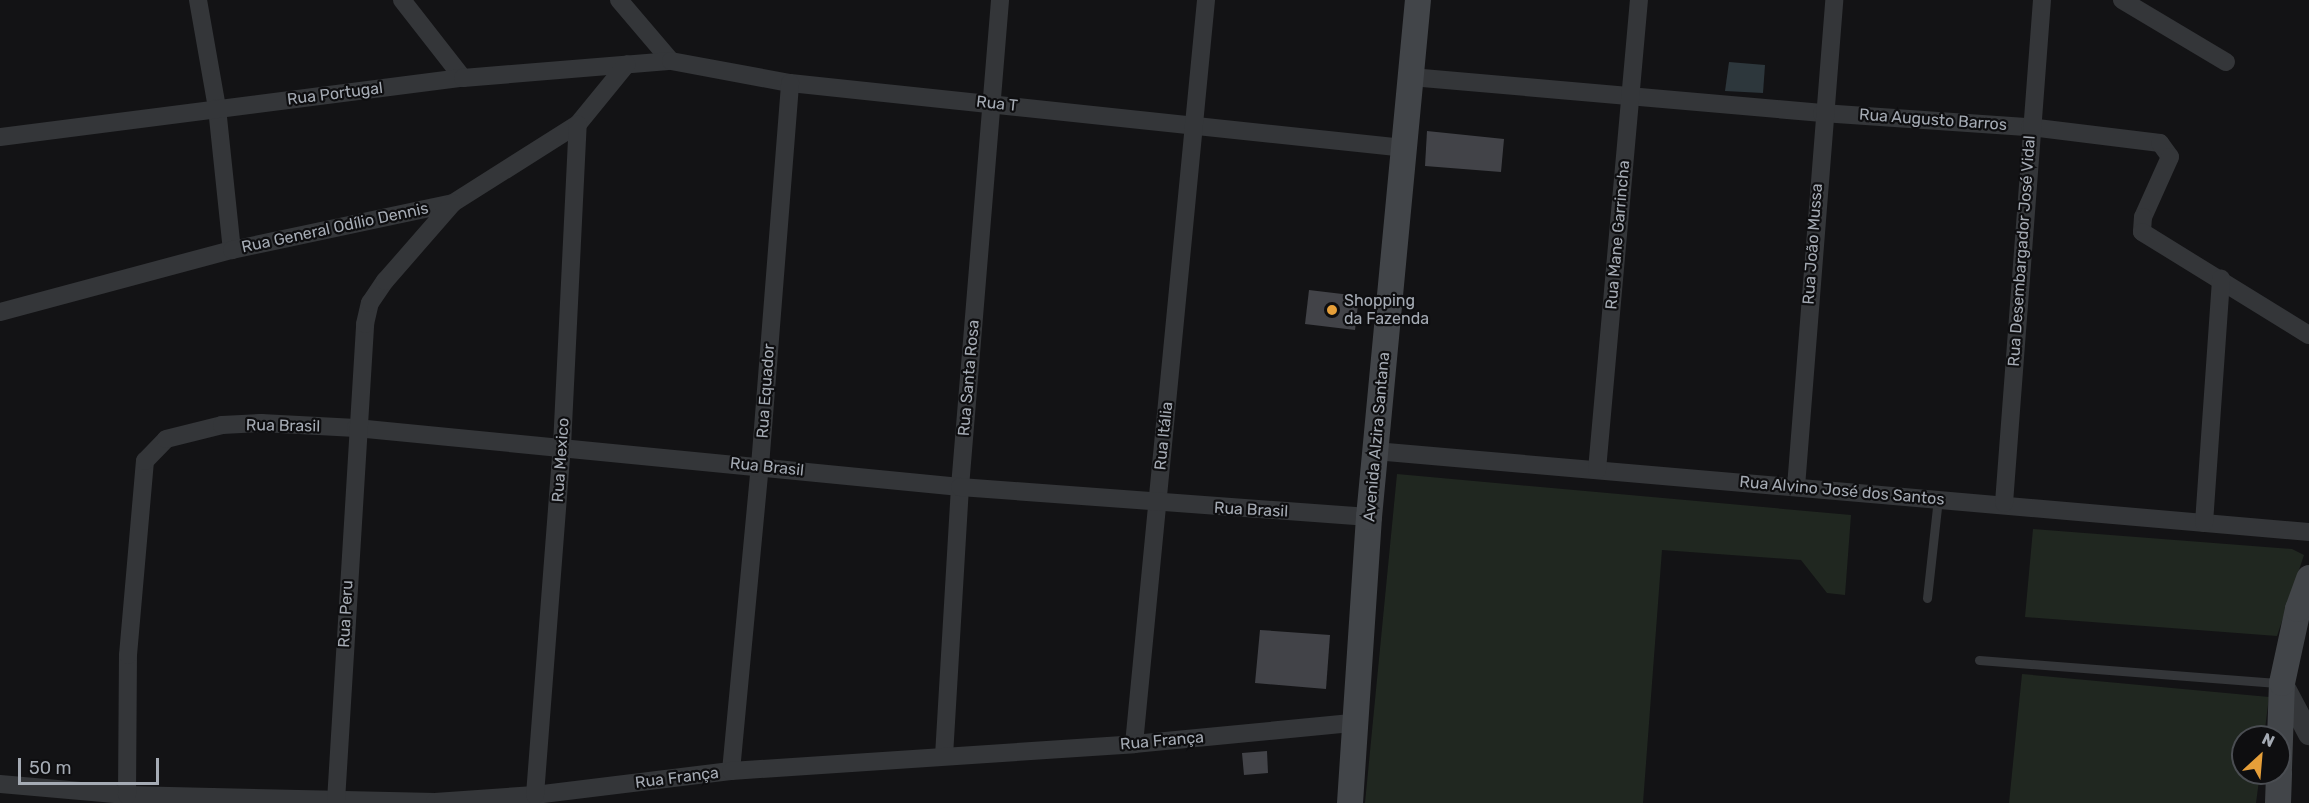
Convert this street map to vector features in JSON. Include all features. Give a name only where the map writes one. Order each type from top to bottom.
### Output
[{"type":"main road","name":"Avenida Alzira Santana","points":[[1350,803],[1369,517],[1418,0]]},
{"type":"main road","points":[[2281,725],[2282,683],[2298,609],[2309,578]]},
{"type":"main road","points":[[2278,803],[2279,785]]},
{"type":"street","points":[[198,0],[217,108],[232,250]]},
{"type":"street","points":[[402,0],[463,78]]},
{"type":"street","points":[[619,0],[671,61]]},
{"type":"street","name":"Rua Santa Rosa","points":[[944,756],[960,487],[1000,0]]},
{"type":"street","name":"Rua Itália","points":[[1134,744],[1206,0]]},
{"type":"street","name":"Rua Mane Garrincha","points":[[1597,470],[1639,0]]},
{"type":"street","name":"Rua João Mussa","points":[[1796,488],[1822,113],[1834,0]]},
{"type":"street","name":"Rua Desembargador José Vidal","points":[[2004,503],[2030,127],[2042,0]]},
{"type":"street","points":[[2122,0],[2226,62]]},
{"type":"street","name":"Rua Portugal","points":[[0,137],[463,78],[671,61]]},
{"type":"street","name":"Rua T","points":[[671,61],[790,83],[992,103],[1195,128],[1404,148]]},
{"type":"street","name":"Rua General Odílio Dennis","points":[[0,312],[232,250],[453,203],[578,124],[627,64]]},
{"type":"street","name":"Rua Augusto Barros","points":[[1411,76],[1822,113],[2030,127],[2160,143],[2170,157],[2143,217],[2142,232],[2309,335]]},
{"type":"street","name":"Rua Equador","points":[[730,771],[760,466],[790,83]]},
{"type":"street","name":"Rua Mexico","points":[[535,795],[562,446],[578,124]]},
{"type":"street","name":"Rua Peru","points":[[336,801],[356,428],[365,324],[370,303],[385,281],[453,203]]},
{"type":"street","points":[[2204,523],[2221,279]]},
{"type":"street","name":"Rua Brasil","points":[[127,795],[128,655],[141,484],[145,461],[166,439],[232,425],[356,428],[562,446],[960,487],[1157,504],[1369,517]]},
{"type":"street","name":"Rua Alvino José dos Santos","points":[[1375,451],[1796,488],[2004,503],[2309,532]]},
{"type":"street","points":[[2282,683],[2309,734]]},
{"type":"street","name":"Rua França","points":[[0,784],[127,795],[435,802],[535,795],[730,771],[1134,744],[1354,723]]},
{"type":"lane","points":[[1927,598],[1938,499]]},
{"type":"lane","points":[[1979,660],[2282,683]]},
{"type":"shaded area","points":[[1729,62],[1765,65],[1763,93],[1725,91]]},
{"type":"shaded area","points":[[1397,474],[1851,515],[1845,595],[1827,593],[1801,560],[1662,550],[1643,803],[1365,803]]},
{"type":"shaded area","points":[[2033,529],[2292,549],[2304,555],[2277,636],[2025,617]]},
{"type":"shaded area","points":[[2022,674],[2269,697],[2266,725],[2231,725],[2231,785],[2258,785],[2256,803],[2009,803]]},
{"type":"building","points":[[1427,131],[1504,139],[1501,172],[1425,166]]},
{"type":"building","name":"Shopping da Fazenda","points":[[1309,290],[1359,296],[1355,330],[1305,324]]},
{"type":"building","points":[[1260,630],[1330,635],[1326,689],[1255,683]]},
{"type":"building","points":[[1267,751],[1268,773],[1244,775],[1242,753]]},
{"type":"place","name":"Shopping da Fazenda","points":[[1332,310]]}]
